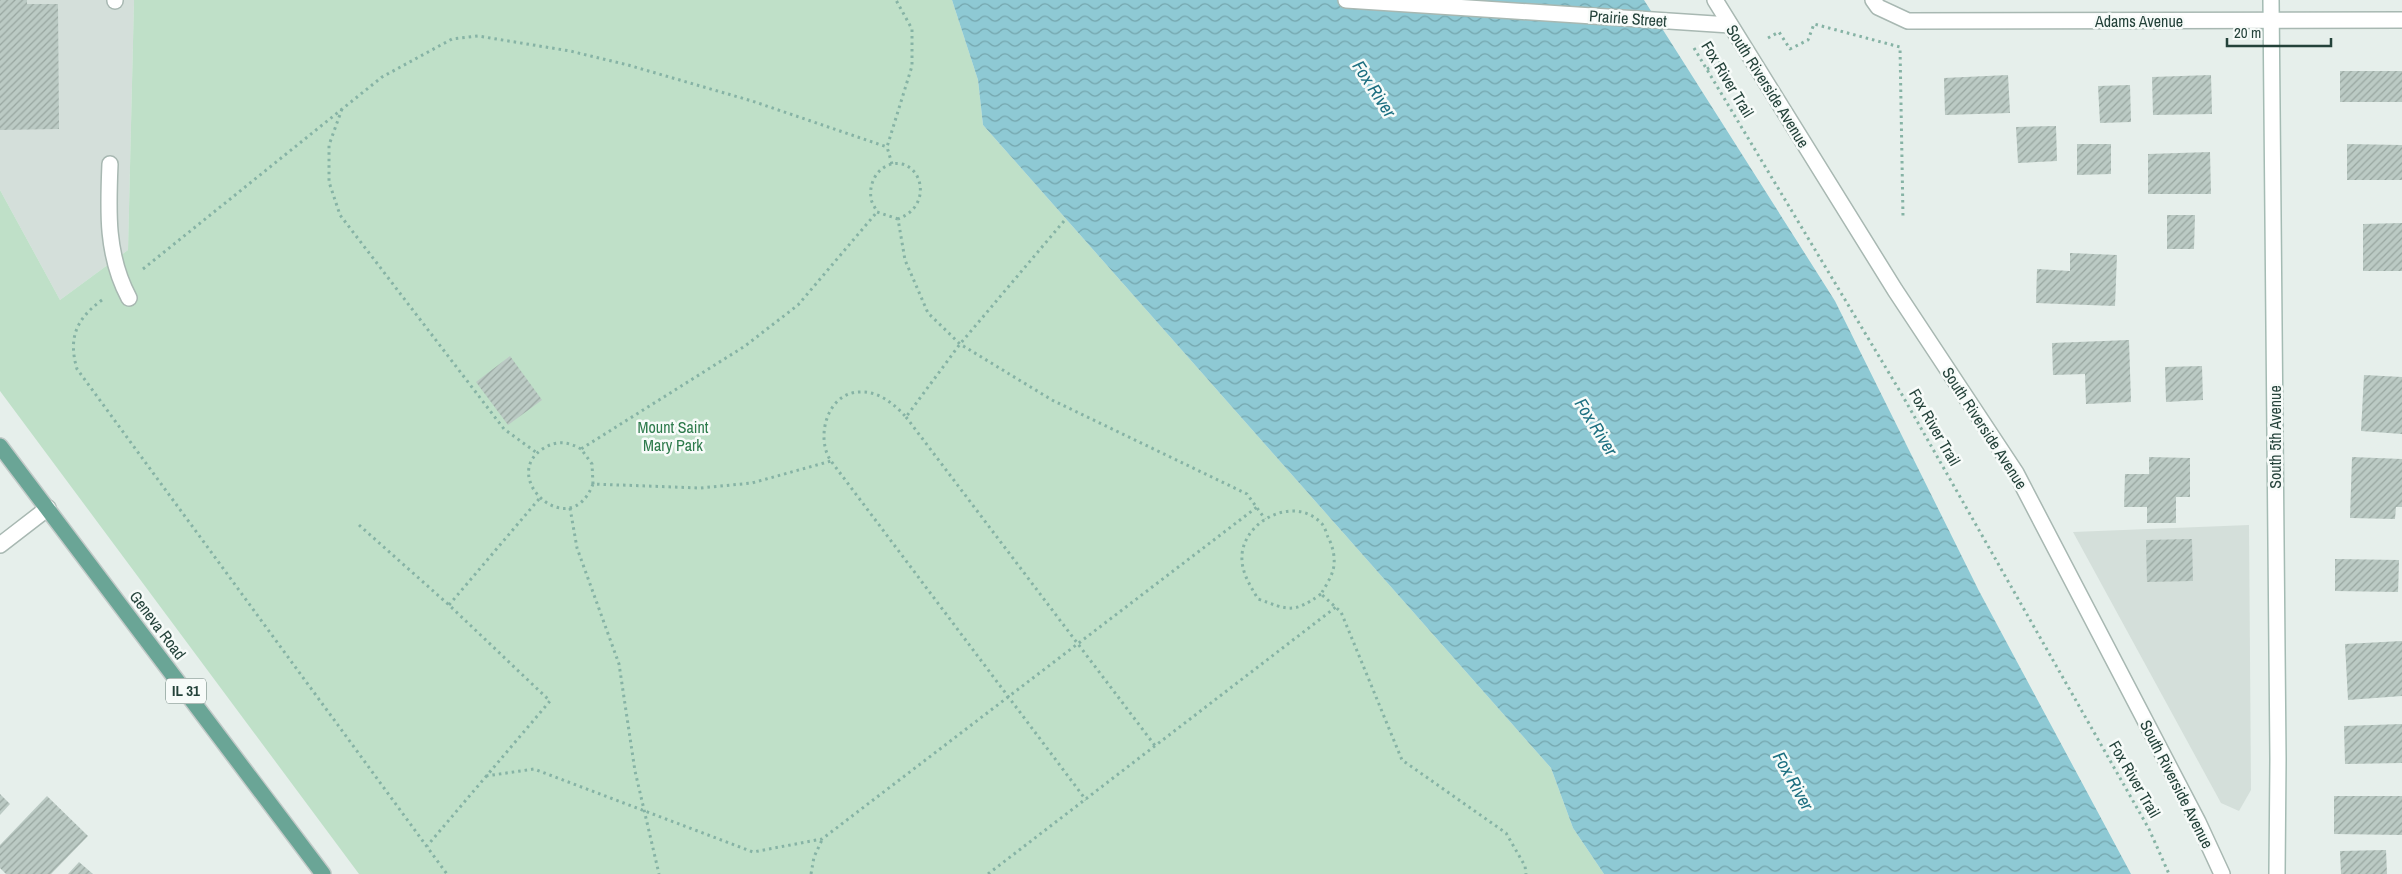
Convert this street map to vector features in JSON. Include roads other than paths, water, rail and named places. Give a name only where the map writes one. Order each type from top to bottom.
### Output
[{"type":"main road","name":"Geneva Road","points":[[0,446],[323,874]]},
{"type":"street","name":"Prairie Street","points":[[1346,0],[1730,25]]},
{"type":"street","name":"South Riverside Avenue","points":[[1715,0],[1895,290],[2016,473],[2185,796],[2222,874]]},
{"type":"street","name":"South 5th Avenue","points":[[2271,0],[2277,874]]},
{"type":"street","name":"Adams Avenue","points":[[1876,4],[1908,21],[2402,20]]},
{"type":"street","points":[[110,164],[108,221],[112,252],[125,292]]},
{"type":"street","points":[[0,545],[48,508]]},
{"type":"water","name":"Fox River","points":[[952,0],[1644,0],[1835,301],[1979,591],[2131,874],[1604,874],[1573,828],[1551,768],[983,125],[978,80]]},
{"type":"park label","name":"Mount Saint Mary Park","points":[[673,436]]}]
